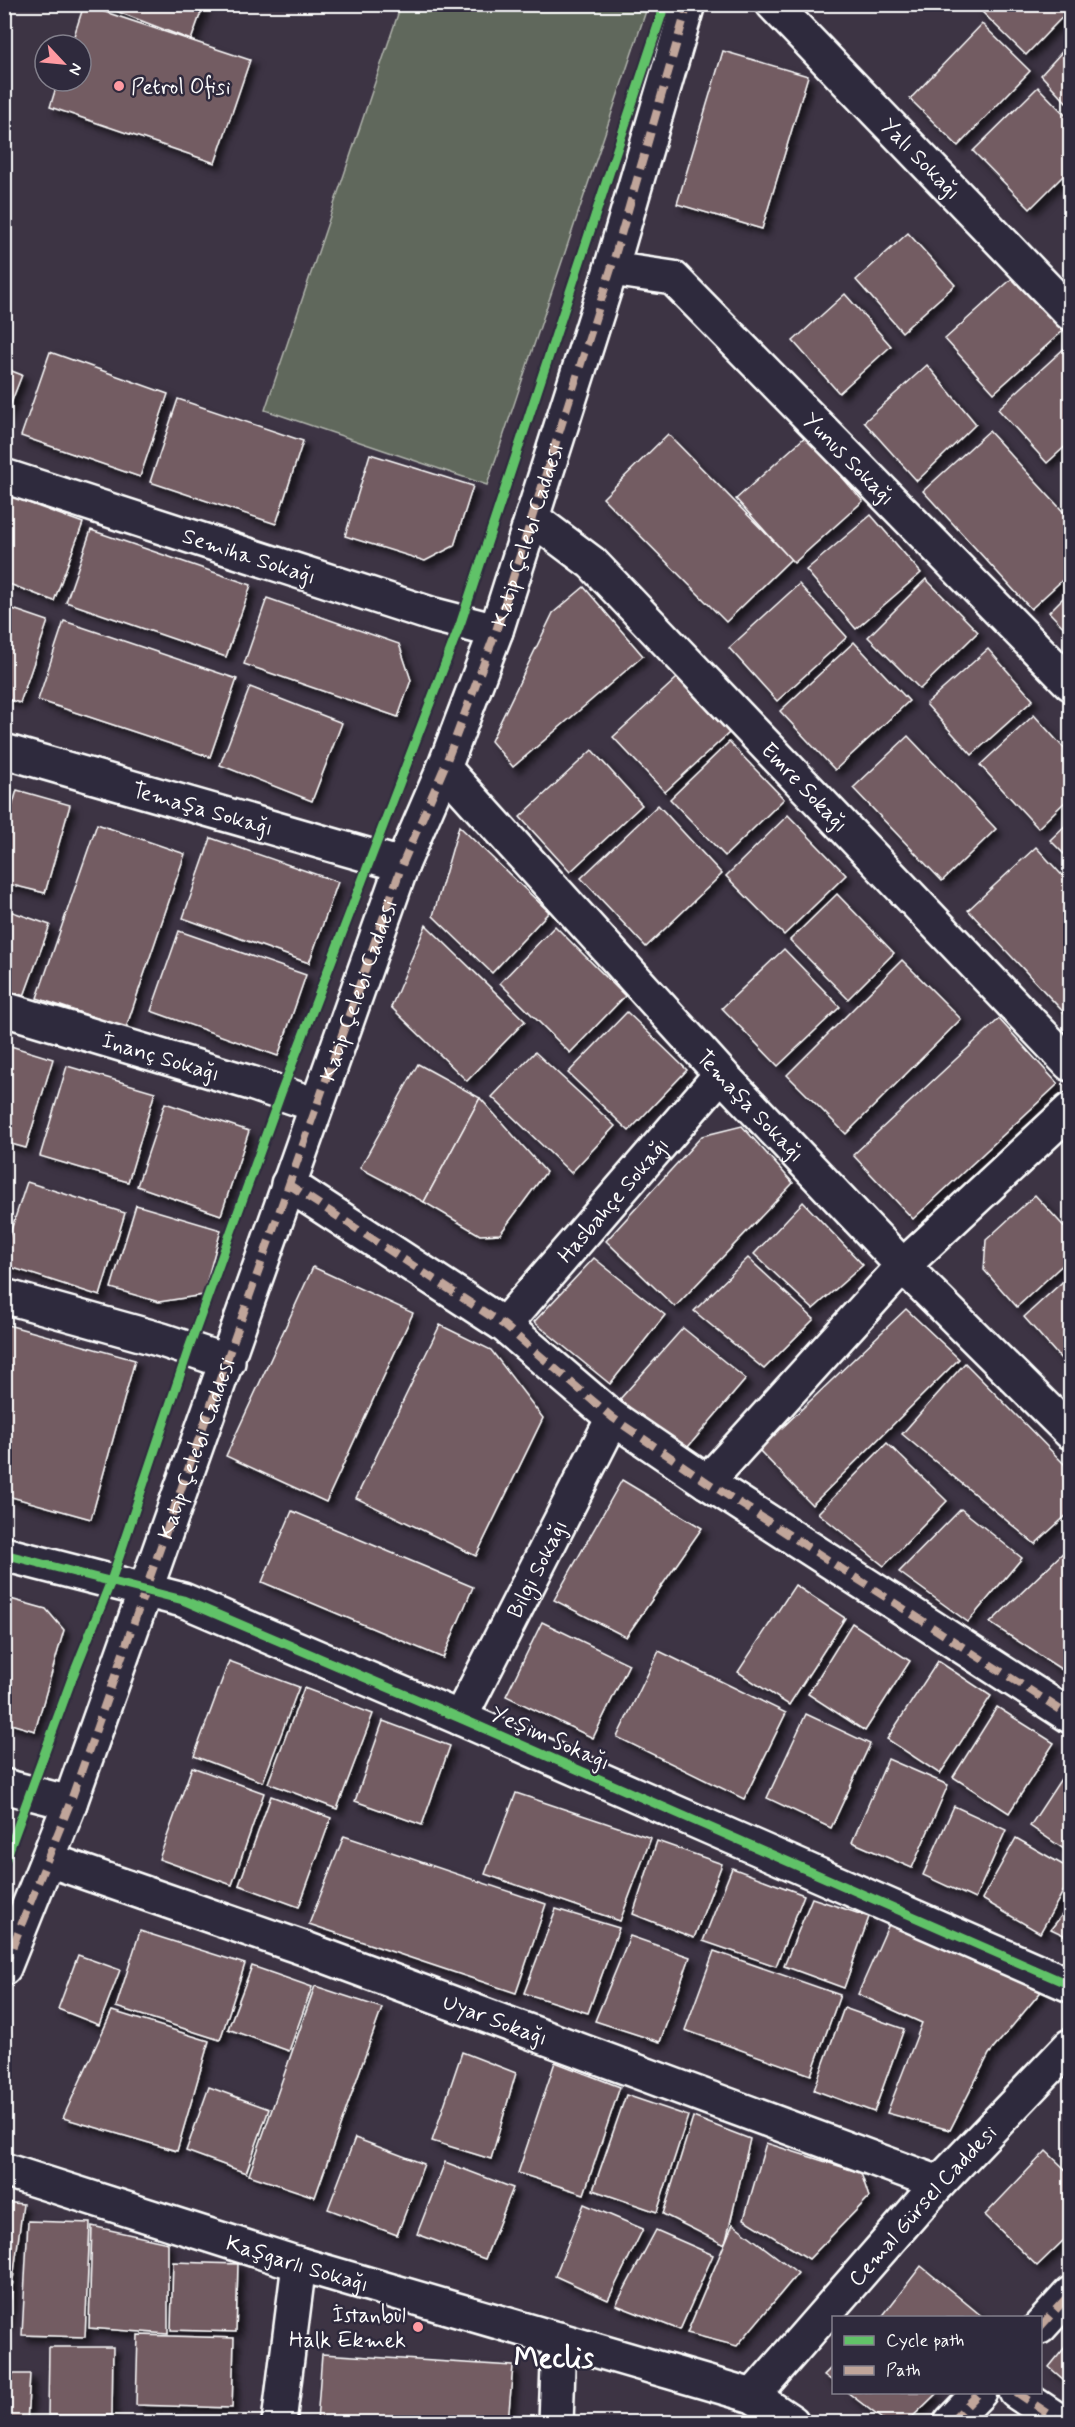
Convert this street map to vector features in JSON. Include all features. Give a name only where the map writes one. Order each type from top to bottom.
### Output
[{"type":"street","name":"Katip Çelebi Caddesi","points":[[4,1968],[49,1860],[147,1590],[402,865],[444,768],[496,631],[611,269],[688,4]]},
{"type":"street","name":"Yalı Sokağı","points":[[773,4],[1071,313]]},
{"type":"street","name":"Yunus Sokağı","points":[[611,269],[673,278],[1071,683]]},
{"type":"street","name":"Semiha Sokağı","points":[[4,476],[434,615],[496,631]]},
{"type":"street","name":"Emre Sokağı","points":[[531,518],[592,563],[1071,1064]]},
{"type":"street","name":"Temaşa Sokağı","points":[[4,751],[402,865]]},
{"type":"street","name":"Temaşa Sokağı","points":[[444,768],[721,1074],[903,1266],[1071,1432]]},
{"type":"street","name":"İnanç Sokağı","points":[[4,1009],[254,1084],[316,1105]]},
{"type":"street","name":"Hasbahçe Sokağı","points":[[504,1325],[721,1074]]},
{"type":"street","points":[[707,1482],[903,1266],[1071,1110]]},
{"type":"street","points":[[288,1184],[504,1325],[613,1418],[707,1482],[1071,1716]]},
{"type":"street","points":[[4,1296],[189,1348],[228,1362]]},
{"type":"street","name":"Bilgi Sokağı","points":[[460,1718],[613,1418]]},
{"type":"street","name":"Yeşim Sokağı","points":[[4,1554],[183,1600],[460,1718],[1071,1985]]},
{"type":"street","points":[[4,1786],[70,1803]]},
{"type":"street","name":"Uyar Sokağı","points":[[49,1860],[306,1949],[939,2183]]},
{"type":"street","name":"Cemal Gürsel Caddesi","points":[[753,2396],[939,2183],[1071,2046]]},
{"type":"street","name":"Kaşgarlı Sokağı","points":[[4,2170],[298,2264],[753,2396],[792,2422]]},
{"type":"street","points":[[279,2422],[298,2264]]},
{"type":"street","points":[[1042,2326],[1071,2294]]},
{"type":"street","points":[[556,2422],[559,2339]]},
{"type":"street","points":[[951,2422],[978,2394]]},
{"type":"street","points":[[1019,2394],[1061,2422]]},
{"type":"green space","points":[[401,5],[648,5],[487,485],[265,410]]},
{"type":"building","points":[[98,4],[204,4],[191,40]]},
{"type":"building","points":[[981,4],[1070,4],[1070,9],[1026,55],[978,8]]},
{"type":"building","points":[[84,5],[250,60],[215,163],[50,107],[54,93],[93,93],[93,33],[75,33]]},
{"type":"building","points":[[982,24],[1030,71],[958,146],[910,99]]},
{"type":"building","points":[[1070,43],[1070,106],[1041,75]]},
{"type":"building","points":[[723,51],[808,76],[762,229],[677,204]]},
{"type":"building","points":[[1038,87],[1070,120],[1070,169],[1030,209],[973,151]]},
{"type":"building","points":[[908,233],[955,285],[902,332],[856,280]]},
{"type":"building","points":[[1016,275],[1065,329],[994,393],[945,339]]},
{"type":"building","points":[[845,294],[891,346],[839,393],[793,341]]},
{"type":"building","points":[[1069,344],[1070,442],[1047,463],[998,409]]},
{"type":"building","points":[[50,352],[168,394],[140,477],[21,436]]},
{"type":"building","points":[[927,365],[976,424],[917,481],[864,422]]},
{"type":"building","points":[[4,368],[22,375],[4,421]]},
{"type":"building","points":[[178,399],[303,441],[276,524],[150,482]]},
{"type":"building","points":[[989,431],[1070,519],[1070,573],[1031,609],[923,491]]},
{"type":"building","points":[[668,434],[791,559],[726,622],[603,498]]},
{"type":"building","points":[[806,436],[863,501],[794,563],[736,499]]},
{"type":"building","points":[[370,454],[473,486],[454,546],[425,561],[345,536]]},
{"type":"building","points":[[4,494],[83,523],[54,601],[4,582]]},
{"type":"building","points":[[871,515],[921,573],[856,629],[806,570]]},
{"type":"building","points":[[91,530],[251,585],[226,657],[66,602]]},
{"type":"building","points":[[926,579],[978,632],[920,689],[868,637]]},
{"type":"building","points":[[799,584],[847,637],[777,701],[729,648]]},
{"type":"building","points":[[584,587],[643,656],[513,767],[491,741],[553,613]]},
{"type":"building","points":[[1070,591],[1070,634],[1049,612]]},
{"type":"building","points":[[267,598],[399,644],[411,680],[398,717],[244,664]]},
{"type":"building","points":[[4,606],[48,621],[20,703],[4,698]]},
{"type":"building","points":[[64,621],[237,679],[210,757],[38,700]]},
{"type":"building","points":[[854,642],[909,701],[835,770],[780,711]]},
{"type":"building","points":[[988,649],[1033,700],[972,755],[926,704]]},
{"type":"building","points":[[677,678],[729,733],[665,792],[613,737]]},
{"type":"building","points":[[250,687],[342,723],[312,801],[220,765]]},
{"type":"building","points":[[1034,715],[1070,755],[1070,797],[1038,828],[980,765]]},
{"type":"building","points":[[908,736],[996,829],[942,881],[853,788]]},
{"type":"building","points":[[729,742],[784,799],[725,856],[670,799]]},
{"type":"building","points":[[592,750],[642,805],[570,872],[520,817]]},
{"type":"building","points":[[4,786],[11,788],[4,811]]},
{"type":"building","points":[[17,790],[70,805],[45,893],[4,883],[4,835]]},
{"type":"building","points":[[658,805],[722,874],[646,947],[581,878]]},
{"type":"building","points":[[788,815],[846,875],[784,935],[726,876]]},
{"type":"building","points":[[1070,821],[1070,860],[1050,840]]},
{"type":"building","points":[[97,824],[185,854],[126,1028],[37,998]]},
{"type":"building","points":[[459,826],[549,912],[492,973],[433,916]]},
{"type":"building","points":[[211,838],[338,882],[309,963],[183,918]]},
{"type":"building","points":[[1036,847],[1070,884],[1070,1019],[968,910]]},
{"type":"building","points":[[837,894],[894,953],[848,999],[790,940]]},
{"type":"building","points":[[4,909],[50,925],[24,996],[4,989]]},
{"type":"building","points":[[426,925],[525,1021],[467,1081],[391,1007]]},
{"type":"building","points":[[555,926],[625,996],[570,1053],[500,983]]},
{"type":"building","points":[[179,931],[306,975],[278,1056],[151,1011]]},
{"type":"building","points":[[784,949],[840,1007],[778,1066],[722,1008]]},
{"type":"building","points":[[902,960],[961,1019],[846,1134],[787,1075]]},
{"type":"building","points":[[627,1012],[687,1070],[629,1131],[568,1073]]},
{"type":"building","points":[[999,1019],[1058,1084],[913,1219],[853,1155]]},
{"type":"building","points":[[4,1044],[53,1059],[26,1148],[4,1142]]},
{"type":"building","points":[[535,1052],[615,1126],[571,1173],[492,1097]]},
{"type":"building","points":[[418,1064],[480,1098],[424,1202],[360,1168]]},
{"type":"building","points":[[67,1066],[155,1092],[128,1182],[40,1156]]},
{"type":"building","points":[[480,1098],[546,1172],[500,1234],[480,1235],[424,1202]]},
{"type":"building","points":[[165,1103],[249,1131],[221,1215],[137,1186]]},
{"type":"building","points":[[742,1126],[793,1183],[675,1307],[606,1241],[702,1136]]},
{"type":"building","points":[[27,1182],[125,1213],[100,1296],[4,1265],[4,1251]]},
{"type":"building","points":[[1035,1195],[1070,1233],[1070,1258],[1017,1307],[984,1270],[986,1240]]},
{"type":"building","points":[[803,1202],[863,1265],[813,1309],[754,1254]]},
{"type":"building","points":[[136,1205],[221,1230],[203,1295],[159,1302],[111,1288]]},
{"type":"building","points":[[594,1258],[665,1315],[610,1384],[534,1322]]},
{"type":"building","points":[[748,1258],[814,1319],[764,1369],[694,1311]]},
{"type":"building","points":[[313,1267],[413,1313],[326,1502],[226,1456]]},
{"type":"building","points":[[1070,1275],[1070,1369],[1024,1317]]},
{"type":"building","points":[[906,1309],[959,1359],[812,1505],[759,1450]]},
{"type":"building","points":[[4,1324],[135,1360],[91,1519],[4,1495]]},
{"type":"building","points":[[440,1325],[491,1350],[543,1418],[476,1556],[356,1498]]},
{"type":"building","points":[[683,1328],[746,1379],[682,1454],[620,1399]]},
{"type":"building","points":[[965,1363],[1070,1470],[1070,1512],[1035,1544],[902,1434]]},
{"type":"building","points":[[887,1443],[947,1501],[884,1566],[818,1513]]},
{"type":"building","points":[[622,1480],[702,1528],[626,1637],[554,1600]]},
{"type":"building","points":[[961,1509],[1022,1558],[968,1622],[899,1572]]},
{"type":"building","points":[[292,1511],[473,1587],[443,1658],[262,1582]]},
{"type":"building","points":[[1070,1546],[1070,1675],[990,1623]]},
{"type":"building","points":[[795,1585],[845,1618],[789,1705],[738,1672]]},
{"type":"building","points":[[7,1598],[46,1609],[64,1630],[35,1731],[4,1722],[4,1605]]},
{"type":"building","points":[[542,1622],[629,1664],[593,1738],[506,1696]]},
{"type":"building","points":[[852,1623],[910,1661],[865,1731],[808,1694]]},
{"type":"building","points":[[659,1651],[786,1713],[744,1799],[617,1737]]},
{"type":"building","points":[[229,1661],[299,1687],[263,1782],[194,1756]]},
{"type":"building","points":[[938,1661],[991,1696],[940,1774],[887,1739]]},
{"type":"building","points":[[304,1688],[373,1714],[337,1809],[268,1783]]},
{"type":"building","points":[[997,1707],[1054,1743],[1009,1813],[953,1777]]},
{"type":"building","points":[[806,1714],[870,1744],[831,1828],[767,1798]]},
{"type":"building","points":[[383,1721],[450,1746],[422,1825],[355,1801]]},
{"type":"building","points":[[888,1759],[948,1785],[912,1868],[852,1842]]},
{"type":"building","points":[[1070,1765],[1070,1853],[1030,1826]]},
{"type":"building","points":[[192,1767],[264,1793],[232,1885],[159,1859]]},
{"type":"building","points":[[516,1793],[651,1838],[620,1921],[485,1874]]},
{"type":"building","points":[[271,1796],[331,1818],[299,1907],[239,1885]]},
{"type":"building","points":[[954,1806],[1006,1830],[975,1899],[923,1875]]},
{"type":"building","points":[[344,1836],[546,1904],[516,1993],[309,1924]]},
{"type":"building","points":[[1016,1838],[1070,1869],[1070,1879],[1040,1933],[982,1899]]},
{"type":"building","points":[[657,1841],[722,1864],[694,1938],[633,1914]]},
{"type":"building","points":[[732,1868],[804,1895],[776,1966],[703,1941]]},
{"type":"building","points":[[812,1898],[869,1917],[844,1988],[784,1966]]},
{"type":"building","points":[[1070,1905],[1070,1938],[1051,1929]]},
{"type":"building","points":[[556,1909],[619,1928],[588,2013],[524,1993]]},
{"type":"building","points":[[889,1924],[1044,1988],[989,2054],[950,2130],[887,2113],[922,2023],[858,1994]]},
{"type":"building","points":[[140,1931],[245,1964],[220,2040],[116,2007]]},
{"type":"building","points":[[630,1936],[690,1957],[660,2042],[595,2021]]},
{"type":"building","points":[[714,1951],[840,1995],[811,2075],[685,2030]]},
{"type":"building","points":[[78,1955],[120,1970],[99,2025],[58,2009]]},
{"type":"building","points":[[252,1966],[312,1987],[289,2051],[228,2029]]},
{"type":"building","points":[[315,1986],[382,2008],[315,2197],[249,2175]]},
{"type":"building","points":[[844,2008],[904,2029],[874,2112],[814,2090]]},
{"type":"building","points":[[112,2011],[209,2041],[177,2151],[63,2118]]},
{"type":"building","points":[[462,2052],[516,2073],[491,2159],[432,2141]]},
{"type":"building","points":[[555,2062],[620,2087],[584,2194],[518,2173]]},
{"type":"building","points":[[209,2087],[269,2109],[246,2173],[186,2151]]},
{"type":"building","points":[[626,2095],[688,2116],[657,2212],[593,2190]]},
{"type":"building","points":[[693,2117],[750,2139],[725,2245],[663,2214]]},
{"type":"building","points":[[355,2138],[424,2164],[397,2235],[328,2209]]},
{"type":"building","points":[[766,2143],[861,2173],[869,2197],[809,2259],[744,2219]]},
{"type":"building","points":[[1046,2151],[1070,2174],[1070,2234],[1037,2266],[985,2215]]},
{"type":"building","points":[[445,2162],[513,2188],[485,2259],[417,2234]]},
{"type":"building","points":[[4,2202],[23,2204],[7,2325],[4,2324]]},
{"type":"building","points":[[584,2204],[643,2229],[608,2300],[555,2276]]},
{"type":"building","points":[[28,2221],[90,2223],[85,2337],[22,2335]]},
{"type":"building","points":[[733,2224],[798,2273],[737,2346],[687,2333]]},
{"type":"building","points":[[92,2226],[168,2243],[168,2334],[89,2328]]},
{"type":"building","points":[[656,2230],[713,2255],[680,2330],[616,2305]]},
{"type":"building","points":[[173,2262],[238,2264],[236,2332],[171,2330]]},
{"type":"building","points":[[921,2266],[982,2316],[883,2316]]},
{"type":"building","points":[[138,2335],[234,2338],[232,2408],[136,2405]]},
{"type":"building","points":[[1070,2341],[1070,2385],[1049,2367]]},
{"type":"building","points":[[49,2347],[113,2347],[112,2415],[48,2415]]},
{"type":"building","points":[[322,2354],[513,2366],[508,2422],[317,2422]]},
{"type":"building","points":[[832,2367],[832,2381],[824,2375]]},
{"type":"building","points":[[4,2374],[30,2374],[27,2422],[4,2422]]},
{"type":"building","points":[[850,2394],[936,2394],[907,2422],[886,2422]]},
{"type":"marked path","points":[[4,1968],[70,1803],[402,865],[444,768],[496,631],[611,269],[688,4]]},
{"type":"marked path","points":[[288,1184],[504,1325],[613,1418],[707,1482],[1070,1716]]},
{"type":"marked path","points":[[1042,2325],[1070,2294]]},
{"type":"marked path","points":[[951,2422],[978,2394]]},
{"type":"marked path","points":[[1019,2394],[1061,2422]]},
{"type":"cycle path","points":[[4,1864],[72,1678],[111,1581],[189,1348],[281,1093],[461,622],[665,4]]},
{"type":"cycle path","points":[[4,1554],[183,1600],[460,1718],[1070,1985]]},
{"type":"place","name":"Petrol Ofisi","points":[[119,86]]},
{"type":"place","name":"İstanbul Halk Ekmek","points":[[418,2327]]},
{"type":"district","name":"Meclis","points":[[554,2357]]}]
